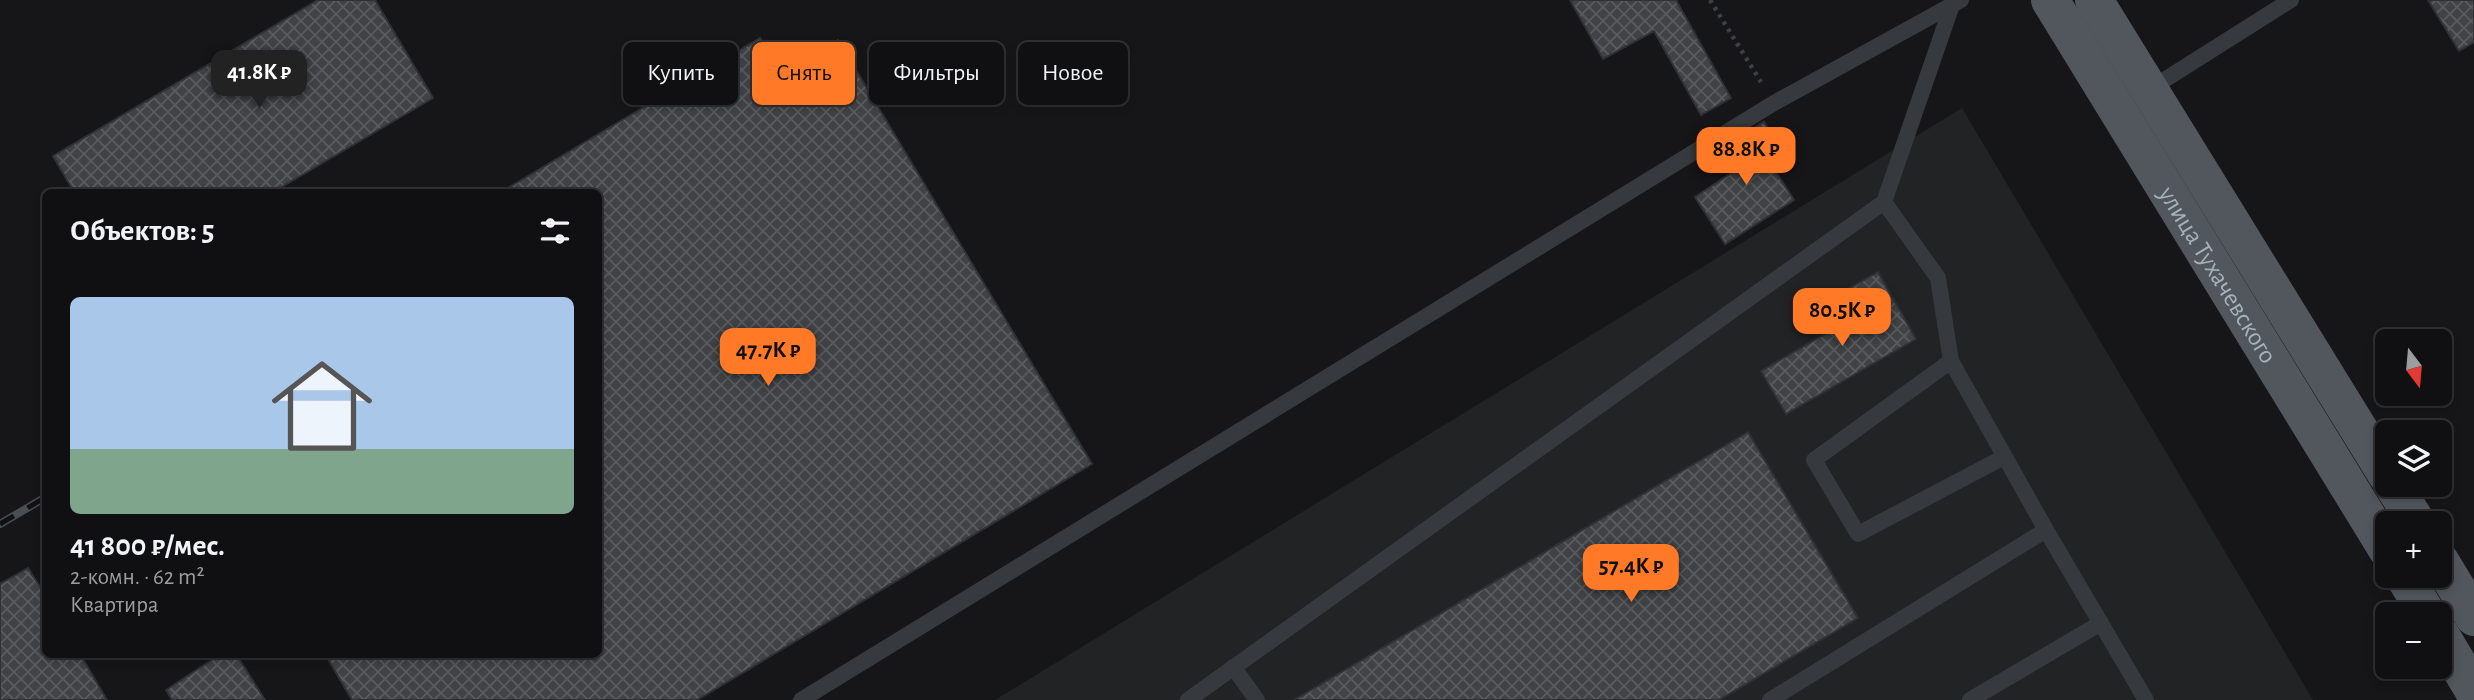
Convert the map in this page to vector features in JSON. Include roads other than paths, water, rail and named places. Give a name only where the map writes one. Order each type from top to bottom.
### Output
[{"type":"main road","name":"улица Тухачевского","points":[[2050,0],[2375,529]]},
{"type":"main road","name":"улица Тухачевского","points":[[2094,0],[2375,455]]},
{"type":"main road","points":[[2452,581],[2474,617]]},
{"type":"main road","points":[[2452,654],[2474,691]]},
{"type":"lane","points":[[2150,89],[2291,0]]},
{"type":"lane","points":[[801,700],[1774,103],[1957,2]]},
{"type":"lane","points":[[1188,700],[1884,202],[1957,2]]},
{"type":"lane","points":[[1884,202],[1938,278],[1951,361],[2046,530],[2147,700]]},
{"type":"lane","points":[[1951,361],[1814,460],[1858,534],[2004,457]]},
{"type":"lane","points":[[1770,700],[2046,530]]},
{"type":"lane","points":[[1970,700],[2101,623]]},
{"type":"lane","points":[[1233,667],[1257,700]]},
{"type":"railway","points":[[0,524],[42,499]]}]
